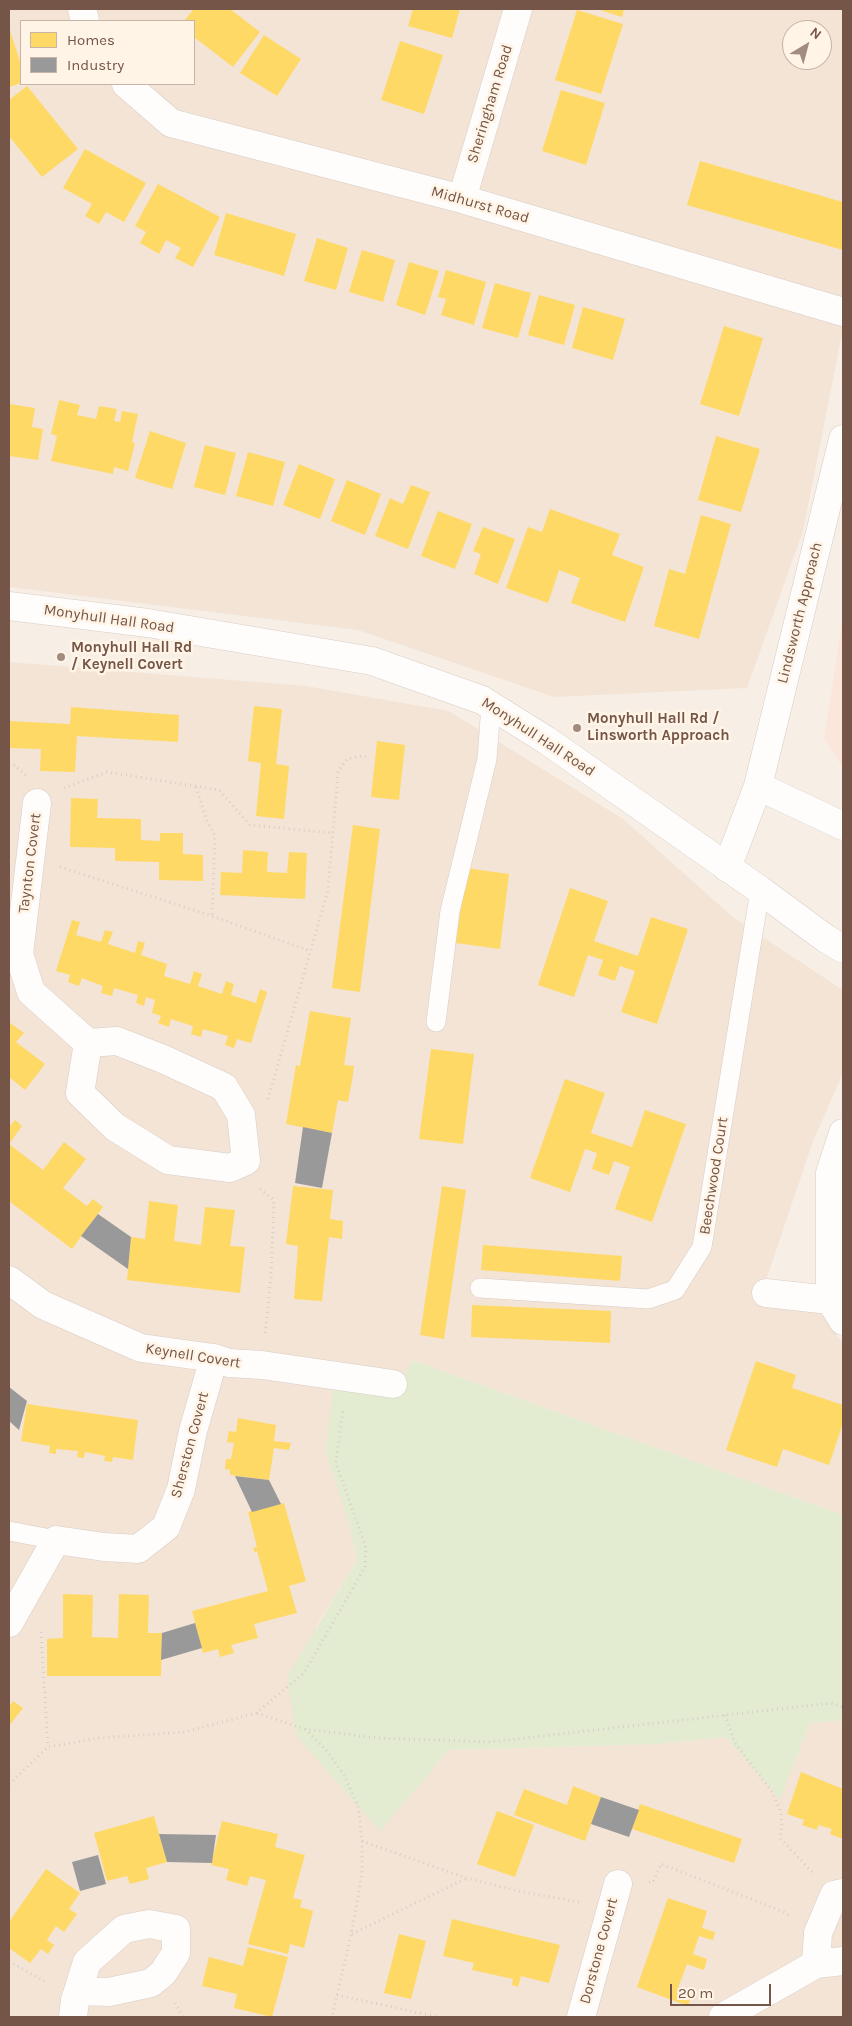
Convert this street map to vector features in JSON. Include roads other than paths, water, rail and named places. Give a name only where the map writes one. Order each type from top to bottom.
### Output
[{"type":"street","name":"Sheringham Road","points":[[462,199],[518,9]]},
{"type":"street","name":"Midhurst Road","points":[[127,85],[171,122],[462,199],[843,312]]},
{"type":"street","name":"Lindsworth Approach","points":[[727,868],[758,786],[843,439]]},
{"type":"street","name":"Monyhull Hall Road","points":[[9,606],[148,623],[372,661],[482,700],[569,756],[843,949]]},
{"type":"street","points":[[758,786],[843,826]]},
{"type":"street","name":"Taynton Covert","points":[[14,953],[31,857],[37,803]]},
{"type":"street","points":[[14,953],[31,992],[88,1044],[117,1042],[163,1059],[224,1088],[240,1116],[246,1161],[230,1168],[168,1160],[115,1127],[80,1092],[88,1044]]},
{"type":"street","points":[[766,1293],[837,1310],[830,1173],[843,1134]]},
{"type":"street","name":"Keynell Covert","points":[[9,1280],[43,1305],[141,1348],[214,1358],[229,1363],[262,1365],[393,1384]]},
{"type":"street","name":"Sherston Covert","points":[[56,1540],[138,1550],[166,1527],[181,1489],[193,1431],[214,1358]]},
{"type":"street","points":[[12,1616],[56,1540]]},
{"type":"street","name":"Dorstone Covert","points":[[581,2017],[618,1884]]},
{"type":"street","points":[[816,1964],[818,1933],[839,1894]]},
{"type":"street","points":[[723,2017],[816,1964],[843,1961]]},
{"type":"lane","points":[[436,1022],[450,911],[487,758],[491,706]]},
{"type":"lane","name":"Beechwood Court","points":[[480,1288],[648,1298],[675,1290],[702,1247],[760,890]]},
{"type":"lane","points":[[9,1530],[56,1540]]},
{"type":"place","name":"Monyhull Hall Rd / Keynell Covert","points":[[61,657]]},
{"type":"place","name":"Monyhull Hall Rd / Linsworth Approach","points":[[577,728]]}]
